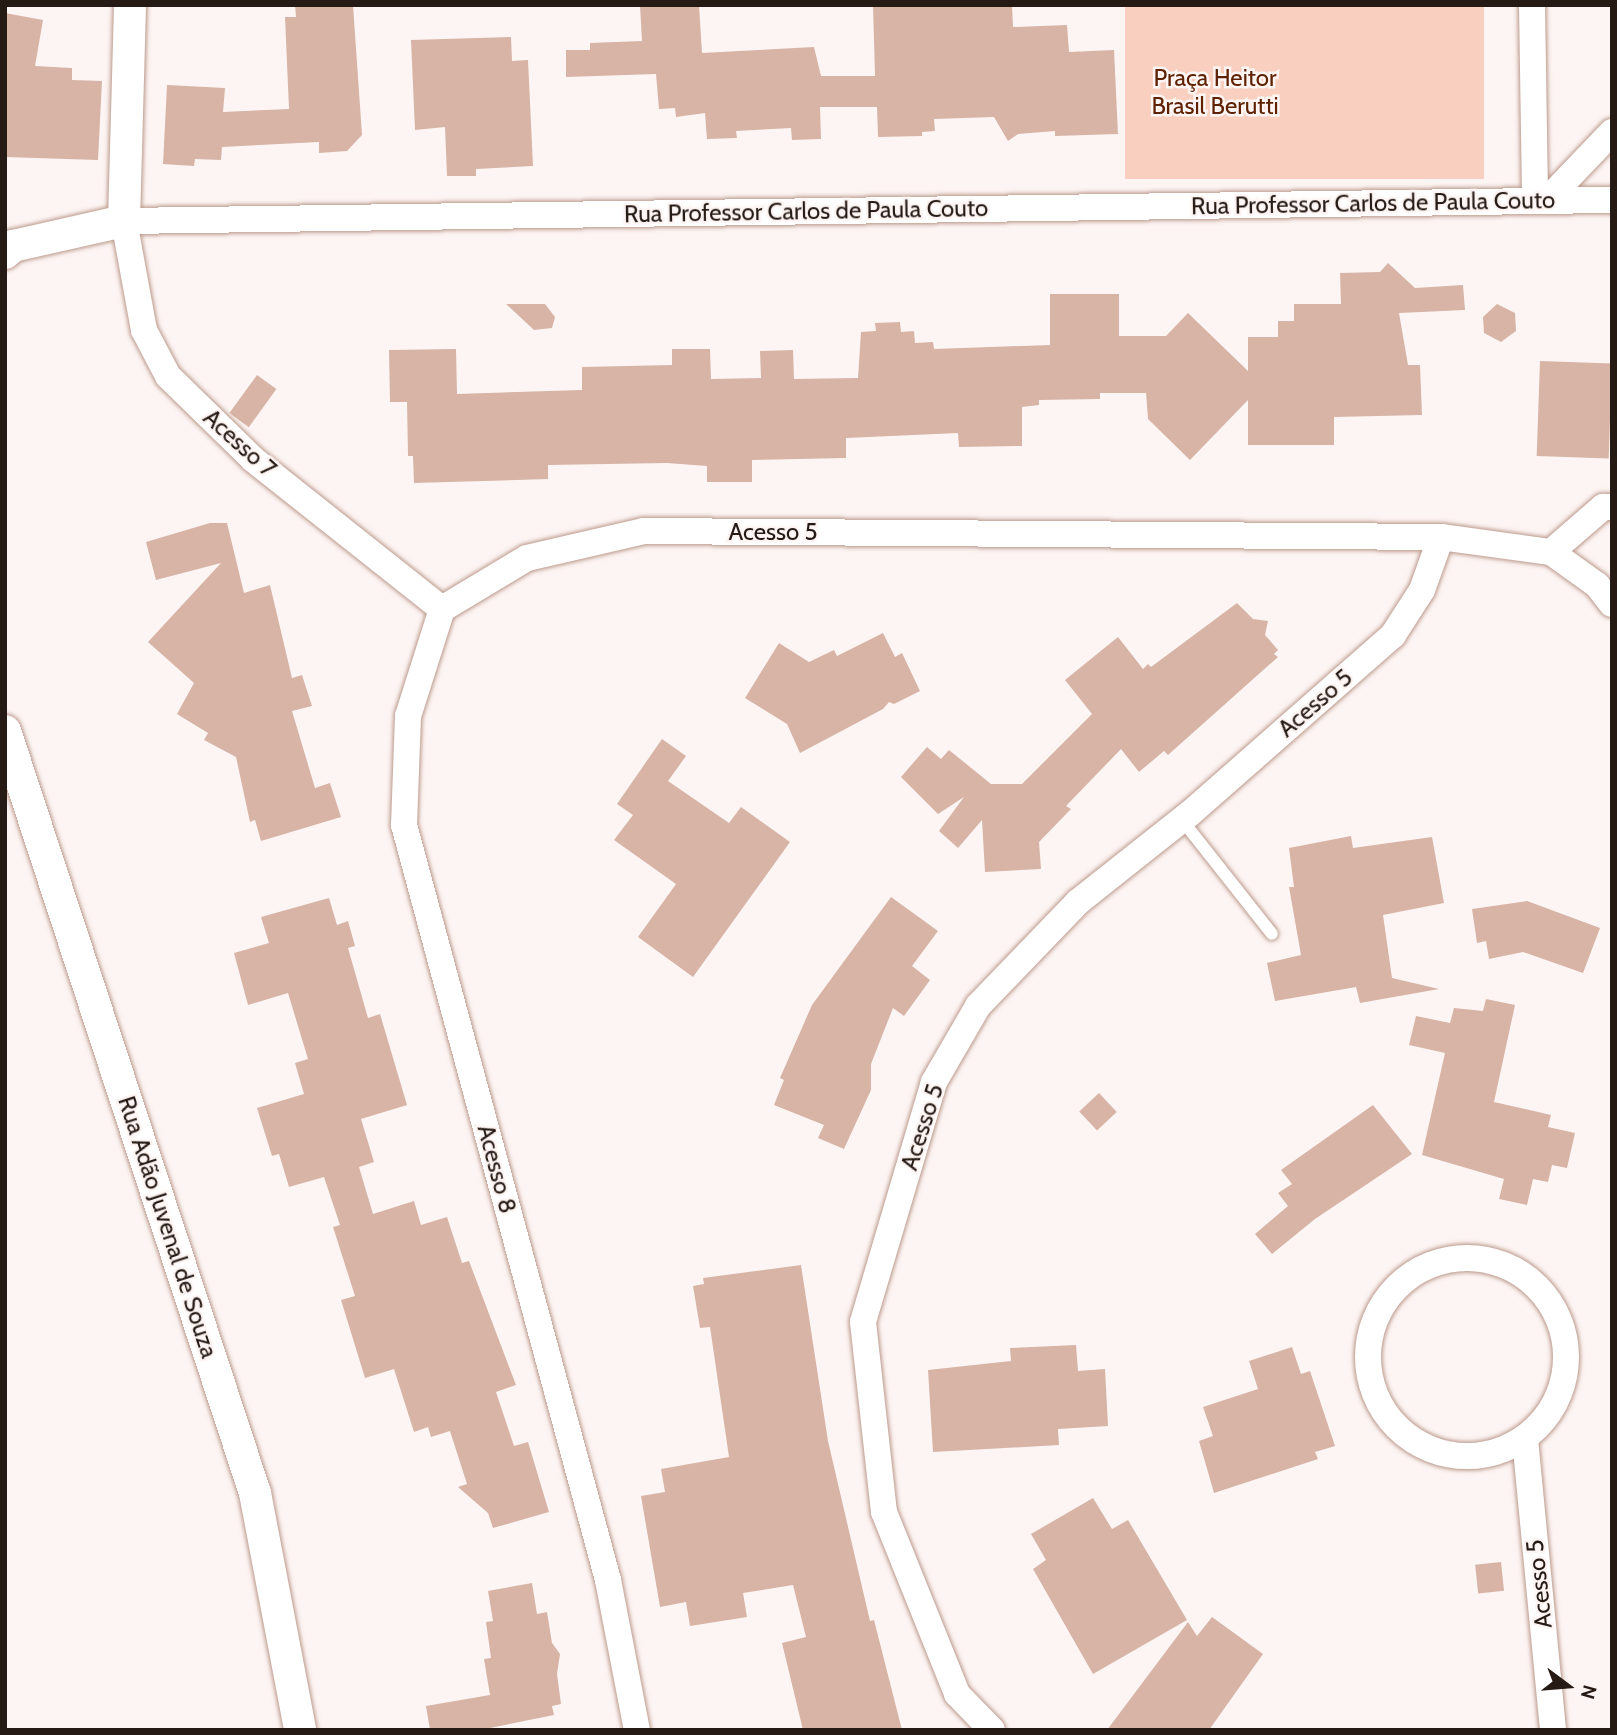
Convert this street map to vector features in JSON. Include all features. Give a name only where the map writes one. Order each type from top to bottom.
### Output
[{"type":"street","points":[[124,221],[130,5]]},
{"type":"street","points":[[1532,5],[1541,200]]},
{"type":"street","points":[[1541,200],[1612,132]]},
{"type":"street","name":"Rua Professor Carlos de Paula Couto","points":[[5,253],[13,246],[124,221],[1612,200]]},
{"type":"street","name":"Acesso 7","points":[[124,221],[144,330],[168,376],[253,459],[442,609]]},
{"type":"street","points":[[1551,552],[1603,507],[1612,507]]},
{"type":"street","name":"Acesso 5","points":[[442,609],[527,558],[644,531],[1441,537],[1422,590],[1393,635],[1182,820],[1078,902],[978,1006],[934,1082],[863,1322],[884,1512],[957,1694],[992,1730]]},
{"type":"street","points":[[1441,537],[1551,552],[1597,585],[1612,604]]},
{"type":"street","name":"Acesso 8","points":[[442,609],[408,716],[404,825],[608,1580],[637,1730]]},
{"type":"street","name":"Rua Adão Juvenal de Souza","points":[[5,731],[255,1493],[300,1730]]},
{"type":"street","points":[[1482,1259],[1502,1263],[1529,1279],[1549,1301],[1563,1329],[1567,1360],[1561,1390],[1547,1417],[1525,1439],[1493,1454],[1459,1457],[1425,1448],[1390,1419],[1377,1400],[1368,1367],[1371,1332],[1385,1300],[1409,1276],[1441,1261],[1482,1259]]},
{"type":"street","name":"Acesso 5","points":[[1525,1439],[1553,1730]]},
{"type":"lane","points":[[1182,820],[1272,934]]},
{"type":"green space","name":"Praça Heitor Brasil Berutti","points":[[1125,5],[1484,5],[1484,179],[1125,179]]},
{"type":"building","points":[[295,5],[353,5],[362,135],[347,151],[319,153],[319,142],[222,147],[221,160],[195,159],[194,166],[163,164],[167,85],[225,88],[223,112],[289,109],[285,17],[296,17]]},
{"type":"building","points":[[640,5],[699,5],[702,53],[814,47],[821,76],[875,76],[873,5],[1012,5],[1013,27],[1067,25],[1069,52],[1114,50],[1118,134],[1055,136],[1055,131],[1018,134],[1008,141],[994,117],[934,119],[935,131],[922,132],[922,136],[878,137],[877,107],[820,107],[821,139],[792,140],[791,128],[736,131],[737,138],[707,139],[705,113],[676,117],[675,108],[659,109],[656,74],[566,77],[566,50],[590,50],[590,43],[642,41]]},
{"type":"building","points":[[5,13],[43,20],[35,66],[72,68],[72,80],[102,81],[98,160],[5,157]]},
{"type":"building","points":[[511,37],[512,61],[528,60],[533,166],[476,169],[476,176],[447,176],[445,127],[415,130],[411,40]]},
{"type":"building","points":[[1388,263],[1415,288],[1463,285],[1465,310],[1399,313],[1408,365],[1420,365],[1422,415],[1334,417],[1334,445],[1248,445],[1248,400],[1190,460],[1148,419],[1146,393],[1100,393],[1100,399],[1039,400],[1039,405],[1022,407],[1022,446],[959,447],[958,433],[846,438],[846,458],[752,460],[752,482],[707,482],[707,466],[667,463],[548,465],[548,479],[414,483],[413,456],[408,456],[407,402],[390,402],[389,350],[456,349],[457,394],[582,390],[582,367],[672,365],[672,349],[710,349],[711,379],[761,378],[760,351],[793,350],[794,379],[858,378],[861,332],[876,331],[875,323],[900,322],[901,332],[914,331],[915,343],[933,342],[934,349],[1050,345],[1050,294],[1119,294],[1119,336],[1166,336],[1188,313],[1248,371],[1248,337],[1278,337],[1278,321],[1294,321],[1294,304],[1341,304],[1340,273],[1380,272]]},
{"type":"building","points":[[506,304],[545,304],[555,317],[552,328],[534,330]]},
{"type":"building","points":[[1497,304],[1515,313],[1516,331],[1501,342],[1484,333],[1483,317]]},
{"type":"building","points":[[1540,361],[1612,364],[1609,458],[1537,456]]},
{"type":"building","points":[[257,375],[276,389],[249,427],[229,413]]},
{"type":"building","points":[[210,523],[227,523],[244,593],[270,585],[292,678],[302,675],[312,706],[292,711],[315,788],[330,783],[341,817],[261,841],[255,820],[250,822],[236,757],[204,740],[208,733],[177,714],[194,683],[148,642],[221,563],[156,580],[146,542]]},
{"type":"building","points":[[1237,603],[1253,619],[1268,621],[1265,635],[1278,650],[1274,654],[1278,657],[1168,755],[1164,751],[1139,772],[1121,749],[1066,806],[1071,809],[1039,842],[1041,869],[985,872],[982,820],[958,848],[939,831],[964,797],[938,814],[901,777],[927,747],[941,759],[949,750],[991,784],[1022,784],[1092,714],[1065,680],[1118,637],[1143,669],[1148,664],[1151,667]]},
{"type":"building","points":[[883,633],[895,657],[902,653],[920,691],[894,704],[889,702],[883,709],[800,753],[787,724],[745,698],[779,643],[809,662],[834,650],[837,656]]},
{"type":"building","points":[[662,739],[686,756],[668,781],[729,823],[741,807],[790,842],[693,977],[638,937],[676,884],[614,840],[633,815],[617,804]]},
{"type":"building","points":[[1351,836],[1353,848],[1432,837],[1444,903],[1383,915],[1392,978],[1439,989],[1360,1003],[1356,987],[1275,1001],[1267,963],[1301,955],[1289,887],[1294,887],[1289,848]]},
{"type":"building","points":[[891,897],[938,931],[912,966],[930,980],[904,1016],[893,1008],[871,1064],[871,1090],[844,1149],[818,1138],[824,1125],[774,1105],[784,1080],[780,1078],[812,1005]]},
{"type":"building","points":[[329,898],[337,925],[348,921],[355,946],[348,948],[368,1018],[380,1014],[407,1105],[361,1119],[374,1162],[359,1167],[373,1214],[414,1201],[421,1225],[447,1217],[462,1263],[469,1261],[516,1385],[496,1392],[514,1446],[528,1442],[549,1512],[493,1528],[488,1513],[458,1487],[467,1484],[450,1431],[431,1437],[428,1427],[414,1432],[394,1369],[365,1378],[341,1300],[355,1296],[333,1227],[340,1225],[324,1177],[289,1187],[279,1154],[272,1156],[257,1108],[304,1094],[295,1063],[308,1059],[288,993],[248,1005],[234,953],[269,943],[261,917]]},
{"type":"building","points":[[1527,901],[1600,928],[1583,973],[1523,952],[1489,959],[1486,941],[1477,943],[1472,909]]},
{"type":"building","points":[[1486,999],[1515,1005],[1494,1102],[1551,1115],[1548,1127],[1575,1133],[1567,1168],[1552,1165],[1548,1182],[1533,1179],[1527,1205],[1499,1199],[1504,1179],[1422,1155],[1445,1053],[1409,1045],[1416,1016],[1450,1023],[1454,1008],[1483,1011]]},
{"type":"building","points":[[1099,1093],[1117,1112],[1097,1130],[1079,1111]]},
{"type":"building","points":[[1373,1105],[1412,1154],[1315,1219],[1272,1254],[1255,1234],[1288,1206],[1278,1193],[1292,1184],[1281,1170]]},
{"type":"building","points":[[801,1265],[828,1441],[870,1621],[874,1620],[902,1730],[803,1730],[782,1643],[806,1637],[793,1585],[743,1593],[747,1617],[690,1626],[686,1602],[660,1607],[641,1496],[665,1492],[661,1469],[729,1457],[710,1327],[700,1328],[693,1286],[704,1284],[703,1278]]},
{"type":"building","points":[[1076,1345],[1078,1371],[1105,1369],[1108,1426],[1058,1429],[1059,1445],[933,1452],[928,1370],[1011,1361],[1010,1348]]},
{"type":"building","points":[[1292,1347],[1301,1374],[1310,1371],[1335,1446],[1315,1452],[1318,1459],[1214,1493],[1199,1441],[1213,1436],[1203,1407],[1258,1389],[1249,1361]]},
{"type":"building","points":[[1093,1498],[1112,1529],[1128,1520],[1187,1620],[1093,1674],[1033,1569],[1046,1560],[1031,1534]]},
{"type":"building","points":[[1501,1562],[1504,1591],[1478,1594],[1475,1565]]},
{"type":"building","points":[[532,1583],[537,1614],[547,1612],[552,1643],[560,1654],[557,1674],[561,1704],[552,1706],[554,1715],[480,1730],[430,1730],[426,1706],[490,1695],[484,1659],[491,1658],[486,1622],[493,1621],[488,1591]]},
{"type":"building","points":[[1212,1617],[1263,1654],[1209,1730],[1107,1730],[1188,1622],[1197,1636]]}]
